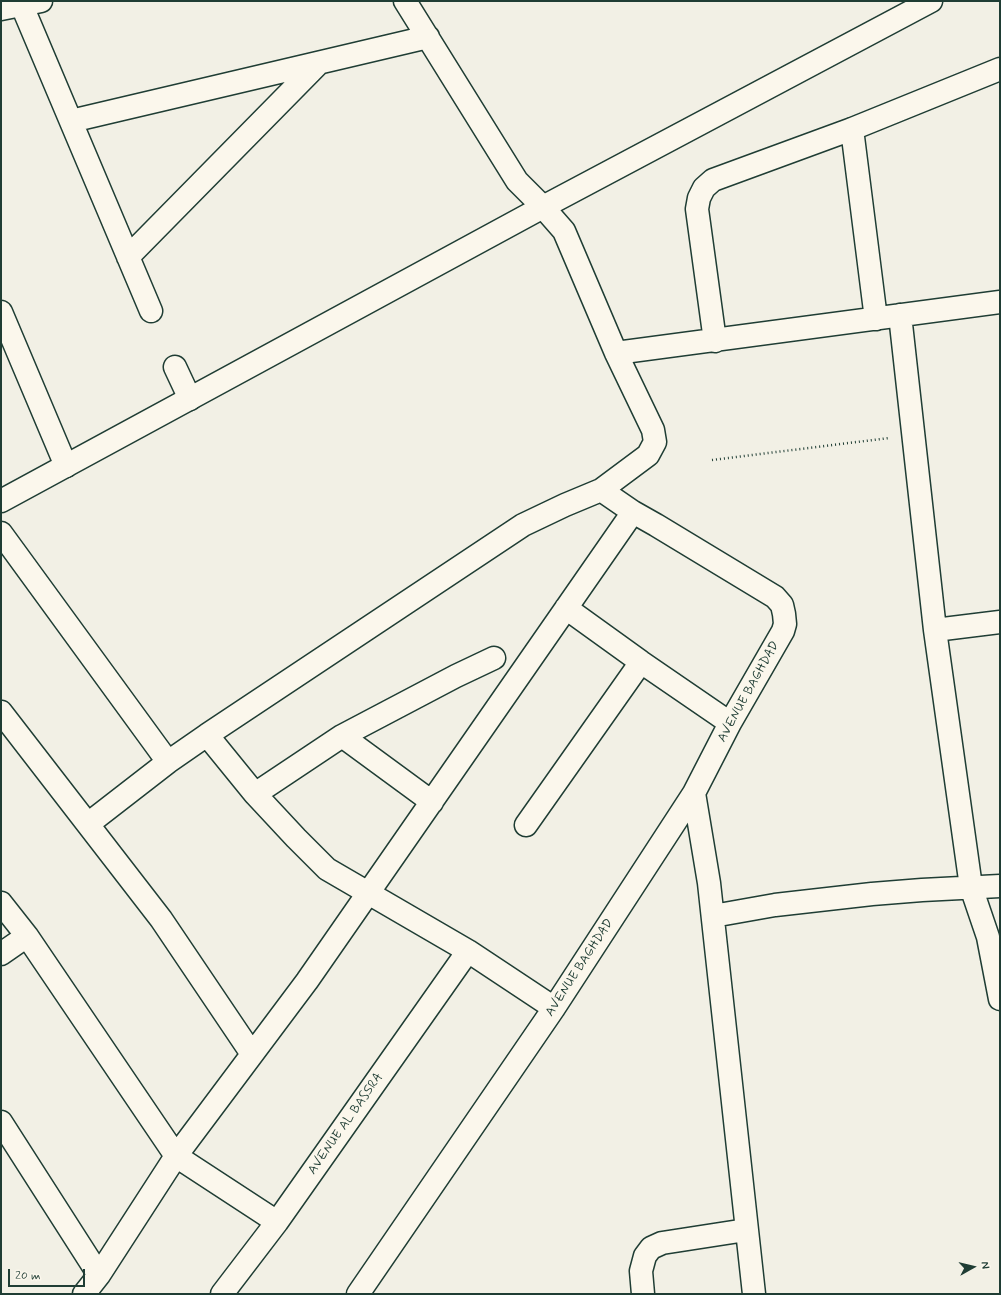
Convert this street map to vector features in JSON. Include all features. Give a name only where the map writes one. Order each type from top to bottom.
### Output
[{"type":"street","points":[[88,824],[168,762],[206,735],[523,525],[601,490],[648,454],[655,442],[653,430],[616,353],[564,231],[517,181],[405,1]]},
{"type":"street","points":[[1,501],[543,207],[932,1]]},
{"type":"street","points":[[1,9],[28,2],[71,121],[151,311]]},
{"type":"street","points":[[71,121],[428,37]]},
{"type":"street","points":[[128,257],[319,63]]},
{"type":"street","points":[[715,340],[697,209],[699,198],[704,188],[713,180],[852,129],[1000,69]]},
{"type":"street","points":[[852,129],[876,319]]},
{"type":"street","points":[[616,353],[1000,302]]},
{"type":"street","points":[[1,312],[66,466]]},
{"type":"street","points":[[900,315],[935,630],[971,887],[988,937],[1000,999]]},
{"type":"street","points":[[175,367],[190,399]]},
{"type":"street","points":[[84,1294],[99,1275],[176,1156],[307,981],[632,512],[601,490]]},
{"type":"street","name":"AVENUE BAGHDAD","points":[[358,1294],[554,1008],[694,793],[730,723],[783,631],[785,624],[782,605],[775,597],[632,512]]},
{"type":"street","points":[[1,533],[168,762]]},
{"type":"street","points":[[566,608],[730,723]]},
{"type":"street","points":[[935,630],[1000,622]]},
{"type":"street","points":[[255,794],[342,736],[456,676],[494,658]]},
{"type":"street","points":[[526,825],[641,662]]},
{"type":"street","points":[[1,712],[160,919],[252,1054]]},
{"type":"street","points":[[206,735],[255,794],[327,869],[468,951],[554,1008]]},
{"type":"street","points":[[342,736],[432,802]]},
{"type":"street","points":[[694,793],[713,916],[754,1294]]},
{"type":"street","points":[[713,916],[789,903],[872,894],[1000,886]]},
{"type":"street","points":[[1,903],[27,936],[176,1156],[277,1222]]},
{"type":"street","points":[[1,954],[27,936]]},
{"type":"street","name":"AVENUE AL BASSRA","points":[[222,1294],[277,1222],[468,951]]},
{"type":"street","points":[[1,1122],[99,1275]]},
{"type":"street","points":[[643,1294],[641,1271],[645,1256],[651,1248],[662,1243],[746,1230]]},
{"type":"path","points":[[712,460],[914,436]]}]
